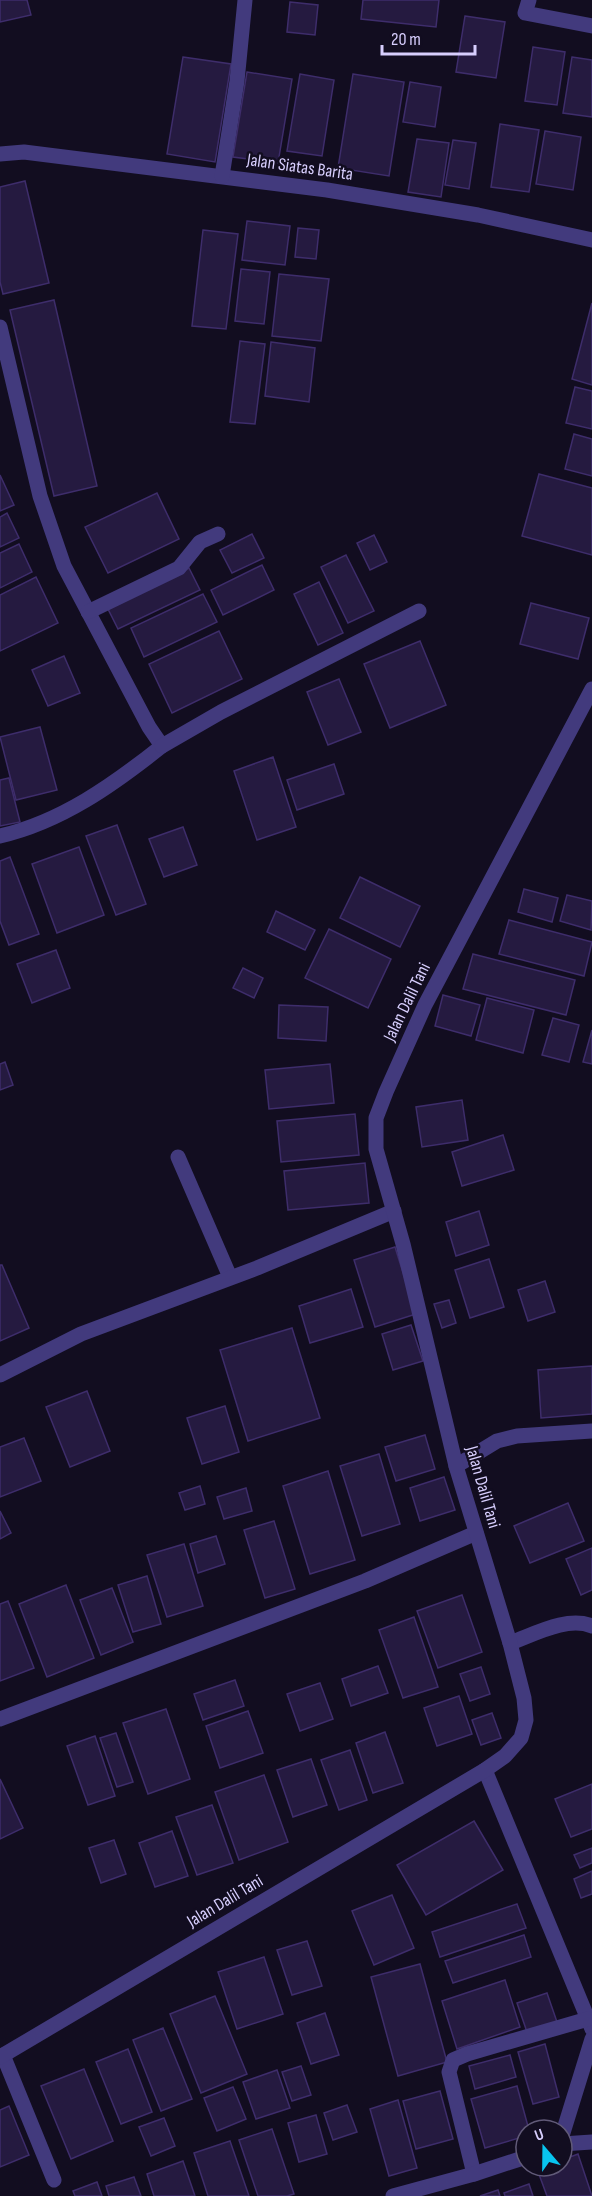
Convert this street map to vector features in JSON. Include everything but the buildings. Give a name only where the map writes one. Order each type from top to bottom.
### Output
[{"type":"street","points":[[222,176],[237,81],[245,0]]},
{"type":"street","points":[[529,0],[525,13],[592,26]]},
{"type":"street","name":"Jalan Siatas Barita","points":[[0,154],[24,152],[222,176],[478,215],[592,240]]},
{"type":"street","points":[[0,327],[40,496],[64,566],[149,727],[162,746]]},
{"type":"street","points":[[88,612],[179,568],[200,542],[218,534]]},
{"type":"street","points":[[0,836],[63,814],[126,775],[162,746],[221,712],[419,611]]},
{"type":"street","name":"Jalan Dalil Tani","points":[[1,2056],[485,1770],[505,1756],[521,1738],[526,1720],[524,1698],[510,1643],[456,1466],[394,1211],[376,1149],[376,1118],[425,1005],[592,690]]},
{"type":"street","points":[[177,1157],[230,1277]]},
{"type":"street","points":[[0,1375],[81,1334],[394,1211]]},
{"type":"street","points":[[456,1466],[497,1441],[517,1436],[592,1431]]},
{"type":"street","points":[[0,1719],[365,1581],[476,1533]]},
{"type":"street","points":[[510,1643],[568,1623],[580,1622],[592,1626]]},
{"type":"street","points":[[474,2174],[448,2072],[453,2060],[468,2054],[590,2024],[485,1770]]},
{"type":"street","points":[[568,2118],[592,2039]]},
{"type":"street","points":[[1,2056],[54,2180]]},
{"type":"street","points":[[574,2143],[592,2142]]},
{"type":"street","points":[[393,2196],[514,2161]]}]
